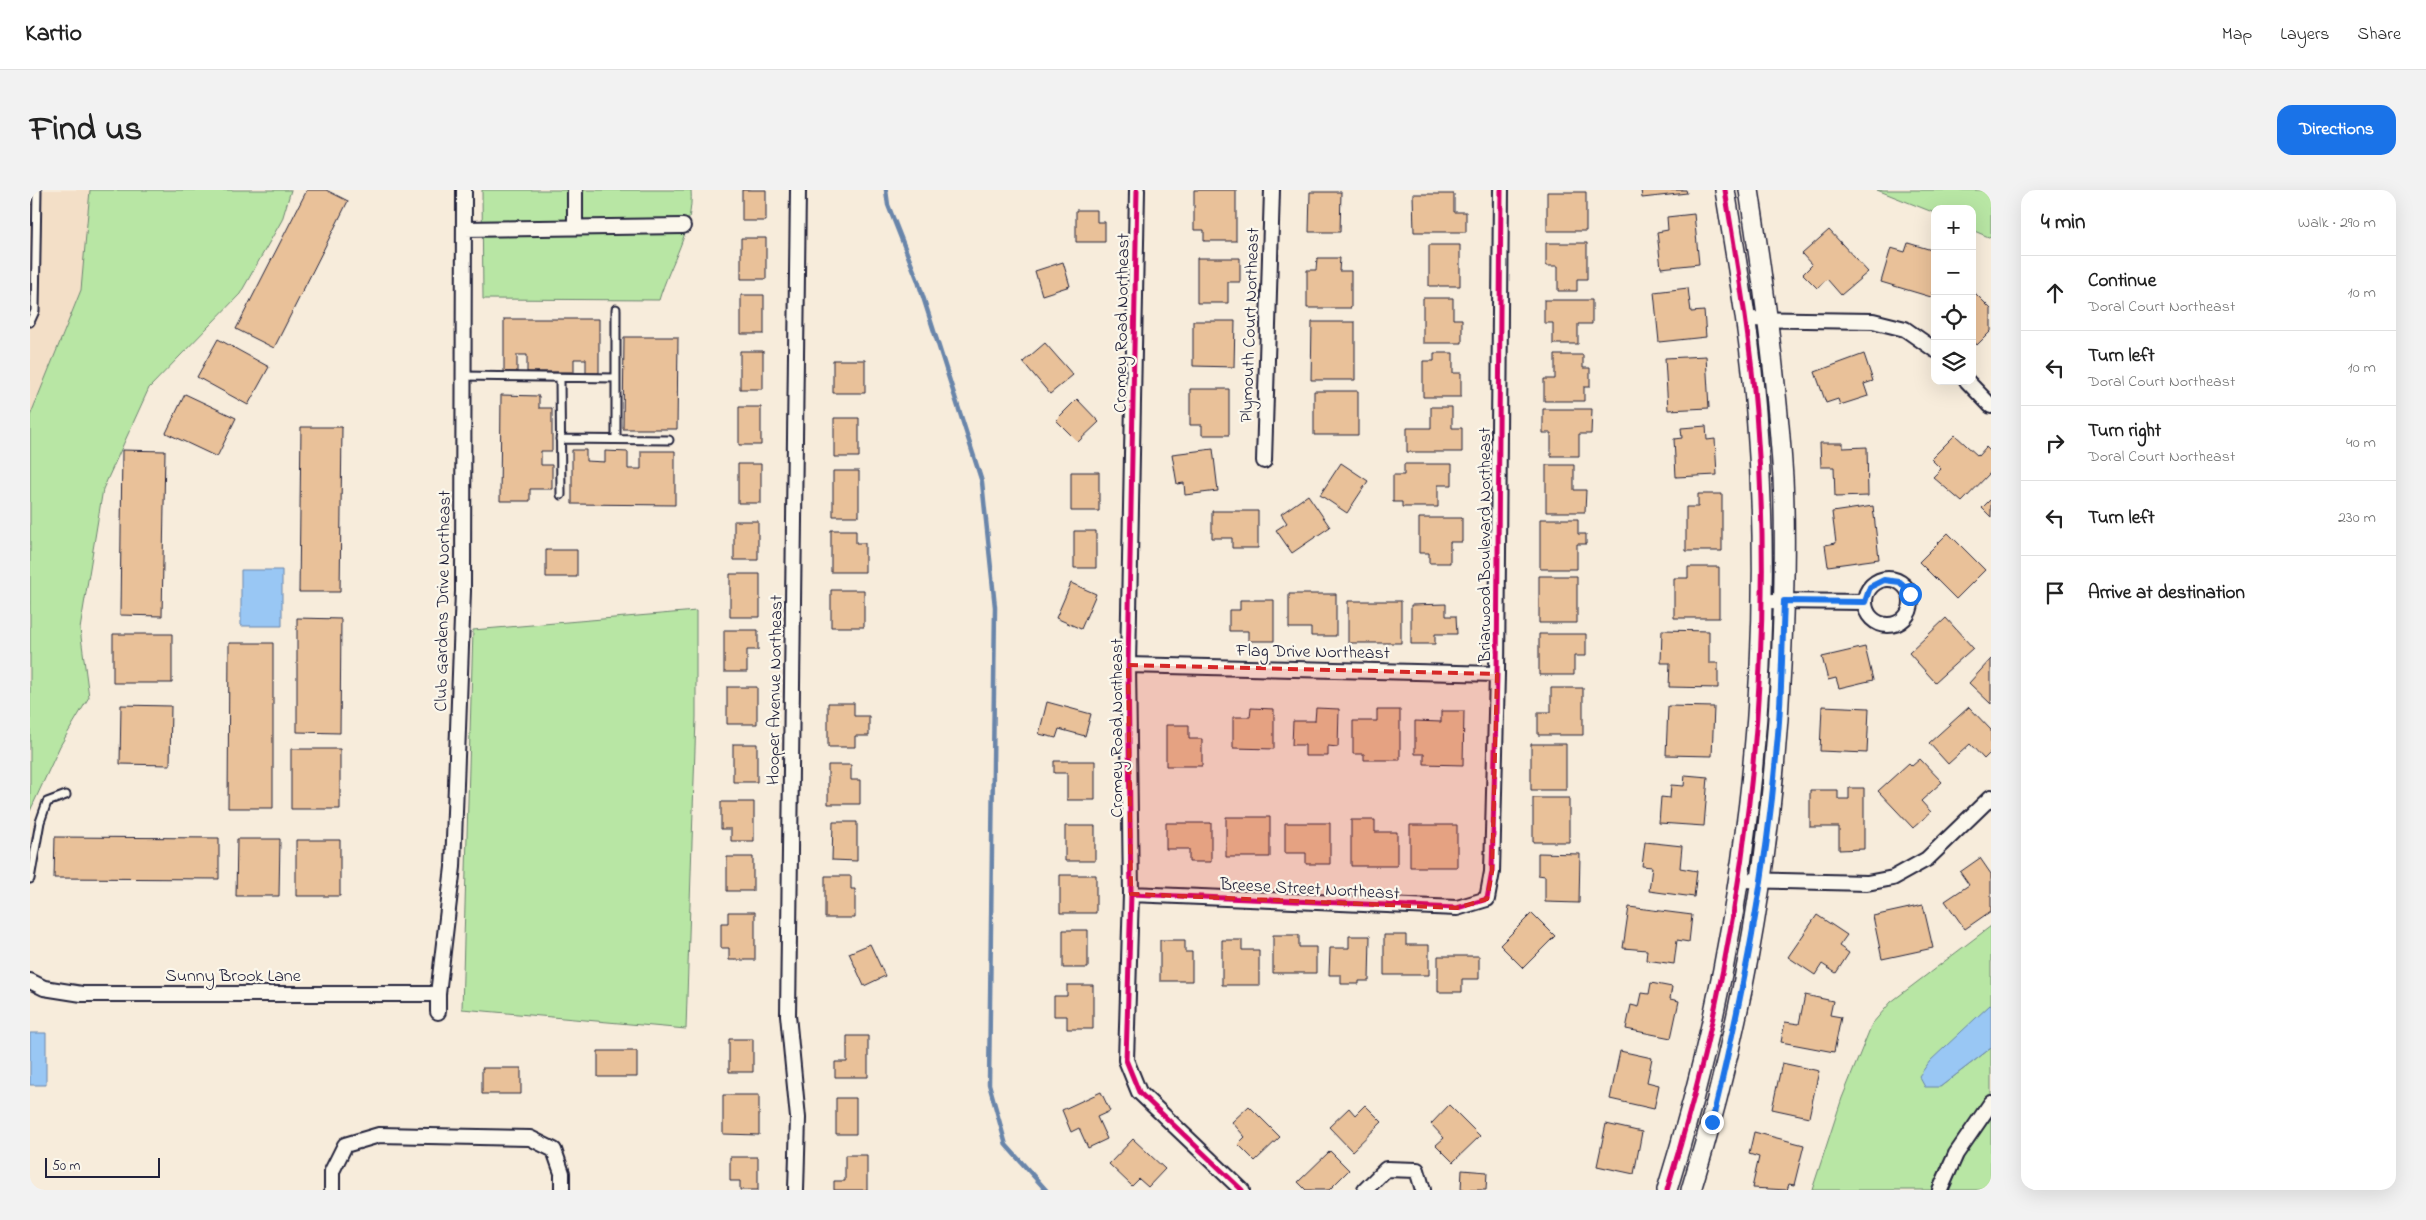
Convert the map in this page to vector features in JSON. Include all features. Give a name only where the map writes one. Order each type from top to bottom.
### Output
[{"type":"street","name":"Club Gardens Drive Northeast","points":[[438,1012],[438,994],[453,867],[463,591],[464,190]]},
{"type":"street","points":[[575,190],[575,227]]},
{"type":"street","name":"Hooper Avenue Northeast","points":[[796,1190],[798,1118],[788,1015],[798,190]]},
{"type":"street","name":"Cromey Road Northeast","points":[[1137,190],[1128,665],[1130,894],[1126,1060],[1139,1092],[1242,1190]]},
{"type":"street","name":"Plymouth Court Northeast","points":[[1264,461],[1272,190]]},
{"type":"street","name":"Briarwood Boulevard Northeast","points":[[1486,899],[1492,872],[1501,190]]},
{"type":"street","points":[[1667,1190],[1697,1088],[1717,1006],[1739,880],[1755,743],[1762,601],[1756,420],[1746,319],[1725,190]]},
{"type":"street","points":[[1691,1190],[1719,1094],[1739,1010],[1762,882],[1778,745],[1784,601],[1783,480],[1769,319],[1749,190]]},
{"type":"street","points":[[464,229],[683,226]]},
{"type":"street","points":[[1746,319],[1872,321],[1905,330],[1931,347]]},
{"type":"street","points":[[1971,385],[1991,406]]},
{"type":"street","points":[[1762,601],[1865,602]]},
{"type":"street","name":"Flag Drive Northeast","points":[[1128,665],[1496,674]]},
{"type":"street","points":[[1739,880],[1867,883],[1893,878],[1927,859],[1991,797]]},
{"type":"street","name":"Breese Street Northeast","points":[[1130,894],[1457,908],[1486,899]]},
{"type":"street","name":"Sunny Brook Lane","points":[[30,981],[44,988],[82,994],[438,994]]},
{"type":"street","points":[[1697,1088],[1719,1094]]},
{"type":"street","points":[[1940,1190],[1956,1154],[1991,1103]]},
{"type":"street","points":[[332,1190],[332,1171],[345,1145],[379,1136],[530,1138],[554,1150],[562,1173],[562,1190]]},
{"type":"street","points":[[1366,1190],[1386,1169],[1417,1170],[1423,1190]]},
{"type":"lane","points":[[30,322],[34,311],[37,190]]},
{"type":"lane","points":[[616,308],[616,439]]},
{"type":"lane","points":[[463,376],[616,378]]},
{"type":"lane","points":[[560,378],[562,495]]},
{"type":"lane","points":[[560,439],[669,440]]},
{"type":"lane","points":[[30,879],[40,822],[48,802],[66,795]]},
{"type":"highlighted area","points":[[1128,665],[1497,674],[1492,872],[1487,899],[1457,908],[1131,894]]},
{"type":"shaded area","points":[[30,190],[90,190],[81,290],[30,416]]},
{"type":"green space","points":[[90,190],[291,190],[282,220],[240,294],[149,388],[103,489],[80,629],[89,697],[60,746],[30,811],[30,416],[81,290]]},
{"type":"green space","points":[[482,190],[691,190],[691,205],[685,233],[659,300],[483,299]]},
{"type":"green space","points":[[1877,190],[1991,190],[1991,238],[1976,232],[1976,205],[1931,205],[1931,211]]},
{"type":"green space","points":[[696,611],[696,717],[686,1029],[462,1009],[473,630]]},
{"type":"green space","points":[[1991,926],[1991,1004],[1971,1024],[1940,1087],[1991,1048],[1991,1190],[1812,1190],[1842,1098],[1872,1024],[1891,1002]]},
{"type":"water","points":[[241,570],[282,570],[282,626],[241,626]]},
{"type":"water","points":[[1991,1004],[1991,1048],[1940,1087],[1925,1087],[1919,1076],[1930,1061]]},
{"type":"water","points":[[30,1033],[46,1033],[46,1085],[30,1085]]},
{"type":"building","points":[[307,190],[326,190],[348,201],[274,348],[236,329]]},
{"type":"building","points":[[742,190],[766,190],[766,221],[742,221]]},
{"type":"building","points":[[1194,190],[1236,190],[1236,241],[1204,241],[1204,230],[1194,230]]},
{"type":"building","points":[[1641,190],[1686,190],[1687,193],[1642,198]]},
{"type":"building","points":[[1310,192],[1341,192],[1340,232],[1309,232]]},
{"type":"building","points":[[1547,192],[1586,192],[1586,231],[1547,231]]},
{"type":"building","points":[[1413,194],[1454,194],[1454,212],[1466,212],[1466,232],[1414,232]]},
{"type":"building","points":[[1076,210],[1097,210],[1097,222],[1105,222],[1105,242],[1076,242]]},
{"type":"building","points":[[1694,214],[1699,264],[1661,268],[1657,232],[1668,230],[1667,217]]},
{"type":"building","points":[[1829,230],[1868,272],[1841,295],[1827,279],[1817,288],[1803,274],[1812,265],[1802,254]]},
{"type":"building","points":[[741,238],[766,238],[766,279],[741,279]]},
{"type":"building","points":[[1546,243],[1587,243],[1587,279],[1577,279],[1577,291],[1558,291],[1558,266],[1546,266]]},
{"type":"building","points":[[1908,243],[1931,250],[1931,297],[1881,282],[1891,248],[1905,252]]},
{"type":"building","points":[[1429,245],[1460,245],[1460,286],[1429,286]]},
{"type":"building","points":[[1197,258],[1240,258],[1240,282],[1228,282],[1228,303],[1197,303]]},
{"type":"building","points":[[1317,258],[1340,258],[1339,271],[1351,271],[1351,308],[1307,308],[1307,270],[1316,270]]},
{"type":"building","points":[[1063,262],[1070,286],[1042,295],[1035,271]]},
{"type":"building","points":[[1688,288],[1691,312],[1704,311],[1706,337],[1659,342],[1654,292]]},
{"type":"building","points":[[1976,294],[1991,309],[1991,331],[1977,345]]},
{"type":"building","points":[[741,295],[764,295],[764,334],[741,334]]},
{"type":"building","points":[[1423,298],[1453,298],[1453,319],[1462,319],[1462,343],[1423,343]]},
{"type":"building","points":[[1544,300],[1592,300],[1592,324],[1578,324],[1578,344],[1553,344],[1553,323],[1544,323]]},
{"type":"building","points":[[504,319],[599,319],[599,373],[586,373],[586,359],[574,359],[574,372],[527,372],[527,355],[517,355],[517,372],[504,372]]},
{"type":"building","points":[[1193,321],[1235,321],[1234,367],[1193,366]]},
{"type":"building","points":[[1312,322],[1355,322],[1355,380],[1311,380]]},
{"type":"building","points":[[624,337],[678,337],[677,429],[623,429]]},
{"type":"building","points":[[218,339],[269,367],[248,405],[197,377]]},
{"type":"building","points":[[1045,343],[1073,375],[1050,394],[1023,362]]},
{"type":"building","points":[[740,351],[763,351],[763,389],[740,389]]},
{"type":"building","points":[[1434,353],[1453,353],[1453,373],[1461,373],[1461,397],[1423,397],[1423,361],[1434,361]]},
{"type":"building","points":[[1864,354],[1873,381],[1864,384],[1868,396],[1840,405],[1838,399],[1826,403],[1815,372]]},
{"type":"building","points":[[1555,355],[1583,355],[1583,368],[1590,368],[1590,387],[1584,387],[1584,401],[1544,401],[1544,379],[1555,379]]},
{"type":"building","points":[[1706,356],[1709,408],[1668,410],[1665,358]]},
{"type":"building","points":[[833,360],[865,360],[865,393],[833,393]]},
{"type":"building","points":[[1190,389],[1229,389],[1229,435],[1202,435],[1202,425],[1190,425]]},
{"type":"building","points":[[1314,391],[1358,391],[1358,435],[1314,435]]},
{"type":"building","points":[[185,394],[236,418],[217,457],[166,433]]},
{"type":"building","points":[[501,395],[539,396],[539,408],[552,408],[552,451],[541,451],[541,465],[552,465],[552,489],[530,489],[530,501],[500,501]]},
{"type":"building","points":[[1077,399],[1099,422],[1078,442],[1056,420]]},
{"type":"building","points":[[739,407],[761,407],[761,445],[739,445]]},
{"type":"building","points":[[1431,407],[1452,407],[1452,428],[1462,428],[1462,452],[1407,452],[1407,428],[1431,428]]},
{"type":"building","points":[[1543,409],[1592,409],[1591,434],[1579,434],[1579,456],[1551,456],[1551,433],[1543,433]]},
{"type":"building","points":[[834,418],[859,418],[859,457],[834,457]]},
{"type":"building","points":[[1706,426],[1707,440],[1715,439],[1717,475],[1676,477],[1674,439],[1682,438],[1681,428]]},
{"type":"building","points":[[301,427],[342,427],[340,592],[299,592]]},
{"type":"building","points":[[1955,435],[1978,456],[1986,447],[1991,452],[1991,472],[1962,502],[1933,477],[1941,469],[1931,459]]},
{"type":"building","points":[[1820,443],[1843,443],[1843,448],[1867,447],[1868,496],[1835,497],[1834,467],[1821,467]]},
{"type":"building","points":[[1213,449],[1218,491],[1185,495],[1184,483],[1177,484],[1172,454]]},
{"type":"building","points":[[122,450],[165,451],[162,616],[120,615]]},
{"type":"building","points":[[572,450],[586,450],[586,461],[605,462],[605,451],[628,452],[628,469],[641,469],[641,451],[675,451],[675,505],[572,504]]},
{"type":"building","points":[[1341,463],[1368,481],[1347,513],[1320,495]]},
{"type":"building","points":[[738,464],[761,464],[761,503],[738,503]]},
{"type":"building","points":[[1404,464],[1452,464],[1452,485],[1438,485],[1438,507],[1402,507],[1402,502],[1393,502],[1393,475],[1404,475]]},
{"type":"building","points":[[1546,465],[1574,465],[1574,490],[1586,490],[1585,512],[1546,512]]},
{"type":"building","points":[[833,471],[859,471],[859,516],[833,516]]},
{"type":"building","points":[[1071,472],[1099,472],[1099,511],[1071,511]]},
{"type":"building","points":[[1698,494],[1722,494],[1722,551],[1686,551],[1686,507],[1698,507]]},
{"type":"building","points":[[1308,495],[1330,527],[1292,553],[1276,530],[1287,523],[1281,514]]},
{"type":"building","points":[[1991,499],[1991,517],[1982,508]]},
{"type":"building","points":[[1873,506],[1879,559],[1828,566],[1825,545],[1836,543],[1832,512]]},
{"type":"building","points":[[1212,511],[1258,511],[1258,548],[1232,548],[1232,538],[1212,538]]},
{"type":"building","points":[[1419,518],[1462,518],[1462,542],[1450,542],[1450,563],[1429,563],[1429,553],[1419,553]]},
{"type":"building","points":[[1540,519],[1578,519],[1578,534],[1586,534],[1586,544],[1577,544],[1577,569],[1540,569]]},
{"type":"building","points":[[734,521],[758,521],[758,560],[734,560]]},
{"type":"building","points":[[831,530],[856,530],[856,543],[865,543],[865,572],[831,572]]},
{"type":"building","points":[[1074,531],[1096,531],[1096,568],[1074,568]]},
{"type":"building","points":[[1948,533],[1985,570],[1956,599],[1919,562]]},
{"type":"building","points":[[546,550],[577,550],[577,577],[546,577]]},
{"type":"building","points":[[1688,567],[1719,567],[1719,618],[1674,618],[1674,578],[1688,578]]},
{"type":"building","points":[[730,574],[760,574],[760,617],[730,617]]},
{"type":"building","points":[[1539,576],[1577,576],[1577,623],[1539,623]]},
{"type":"building","points":[[1071,583],[1096,594],[1081,629],[1056,618]]},
{"type":"building","points":[[831,590],[864,590],[864,627],[831,627]]},
{"type":"building","points":[[1289,594],[1336,594],[1336,636],[1311,636],[1311,628],[1289,628]]},
{"type":"building","points":[[1240,600],[1274,600],[1274,641],[1248,641],[1248,631],[1229,631],[1229,610],[1240,610]]},
{"type":"building","points":[[1348,601],[1401,601],[1401,643],[1348,643]]},
{"type":"building","points":[[1446,604],[1446,616],[1456,616],[1457,634],[1435,634],[1435,644],[1411,644],[1411,605]]},
{"type":"building","points":[[297,618],[341,619],[340,733],[297,732]]},
{"type":"building","points":[[1946,618],[1973,648],[1935,682],[1909,653]]},
{"type":"building","points":[[724,630],[758,630],[758,650],[747,650],[747,672],[724,672]]},
{"type":"building","points":[[1662,630],[1709,631],[1709,663],[1718,663],[1718,688],[1669,687],[1670,663],[1661,663]]},
{"type":"building","points":[[113,634],[172,634],[172,683],[113,683]]},
{"type":"building","points":[[1539,634],[1586,634],[1586,656],[1574,656],[1574,675],[1539,675]]},
{"type":"building","points":[[229,643],[273,643],[273,808],[228,808]]},
{"type":"building","points":[[1865,647],[1873,680],[1839,688],[1836,678],[1828,680],[1822,657]]},
{"type":"building","points":[[1991,659],[1991,704],[1969,683]]},
{"type":"building","points":[[727,687],[757,687],[757,724],[727,724]]},
{"type":"building","points":[[1551,688],[1583,688],[1583,735],[1538,735],[1538,712],[1551,712]]},
{"type":"building","points":[[1047,702],[1091,714],[1085,736],[1059,729],[1056,738],[1039,734]]},
{"type":"building","points":[[828,703],[854,703],[854,716],[869,716],[869,736],[855,736],[855,747],[828,747]]},
{"type":"building","points":[[121,705],[171,706],[170,765],[120,764]]},
{"type":"building","points":[[1668,706],[1714,707],[1712,756],[1666,755]]},
{"type":"building","points":[[1822,706],[1869,708],[1867,753],[1820,751]]},
{"type":"building","points":[[1969,707],[1991,730],[1991,752],[1984,759],[1970,744],[1948,764],[1929,743]]},
{"type":"building","points":[[1251,708],[1274,709],[1274,749],[1233,748],[1233,717],[1250,717]]},
{"type":"building","points":[[1316,708],[1339,709],[1338,747],[1328,746],[1328,756],[1305,756],[1305,745],[1292,745],[1293,721],[1315,721]]},
{"type":"building","points":[[1377,710],[1400,710],[1400,760],[1364,760],[1364,754],[1353,754],[1353,721],[1377,721]]},
{"type":"building","points":[[1441,711],[1464,711],[1463,765],[1424,764],[1424,754],[1415,754],[1415,721],[1441,722]]},
{"type":"building","points":[[1166,725],[1189,725],[1189,739],[1202,739],[1202,766],[1166,766]]},
{"type":"building","points":[[733,744],[757,744],[757,782],[733,782]]},
{"type":"building","points":[[1531,744],[1566,744],[1566,790],[1531,790]]},
{"type":"building","points":[[291,749],[340,749],[340,809],[291,809]]},
{"type":"building","points":[[1920,759],[1942,782],[1921,801],[1931,812],[1913,828],[1878,791],[1909,763],[1912,766]]},
{"type":"building","points":[[1054,761],[1095,761],[1095,800],[1067,800],[1067,773],[1054,773]]},
{"type":"building","points":[[828,765],[851,765],[851,780],[860,780],[860,804],[828,804]]},
{"type":"building","points":[[1685,775],[1708,777],[1704,826],[1659,823],[1661,797],[1670,798],[1671,785],[1684,786]]},
{"type":"building","points":[[1849,788],[1864,788],[1864,849],[1839,850],[1839,827],[1810,827],[1810,790],[1838,790],[1838,799],[1849,799]]},
{"type":"building","points":[[1533,798],[1569,798],[1569,842],[1533,842]]},
{"type":"building","points":[[721,802],[754,802],[754,841],[731,841],[731,829],[721,829]]},
{"type":"building","points":[[1226,817],[1270,817],[1270,857],[1226,857]]},
{"type":"building","points":[[1351,820],[1375,820],[1375,832],[1397,832],[1397,866],[1351,866]]},
{"type":"building","points":[[833,822],[857,822],[857,861],[832,860]]},
{"type":"building","points":[[1166,823],[1211,823],[1211,862],[1189,862],[1189,849],[1166,849]]},
{"type":"building","points":[[1285,823],[1330,823],[1330,864],[1306,864],[1306,853],[1285,853]]},
{"type":"building","points":[[1410,825],[1457,825],[1457,867],[1410,867]]},
{"type":"building","points":[[1065,826],[1095,826],[1095,861],[1065,861]]},
{"type":"building","points":[[55,837],[219,838],[219,879],[54,878]]},
{"type":"building","points":[[237,839],[280,839],[279,896],[236,896]]},
{"type":"building","points":[[296,840],[340,840],[340,896],[296,896]]},
{"type":"building","points":[[1645,842],[1682,846],[1680,868],[1697,871],[1694,897],[1649,891],[1652,867],[1642,866]]},
{"type":"building","points":[[1538,853],[1580,854],[1579,903],[1545,902],[1545,876],[1538,875]]},
{"type":"building","points":[[727,857],[753,857],[753,891],[727,891]]},
{"type":"building","points":[[1980,858],[1991,874],[1991,911],[1965,929],[1945,901],[1969,885],[1960,872]]},
{"type":"building","points":[[1060,875],[1096,875],[1096,913],[1060,913]]},
{"type":"building","points":[[825,876],[851,876],[851,889],[855,889],[855,918],[825,918]]},
{"type":"building","points":[[1923,905],[1933,948],[1882,959],[1873,916]]},
{"type":"building","points":[[1629,907],[1692,915],[1689,942],[1677,940],[1674,964],[1646,960],[1647,950],[1623,948]]},
{"type":"building","points":[[728,912],[755,912],[755,960],[729,960],[729,948],[721,948],[721,923],[728,923]]},
{"type":"building","points":[[1532,913],[1555,936],[1523,968],[1500,945]]},
{"type":"building","points":[[1817,915],[1847,935],[1839,946],[1849,953],[1836,973],[1822,964],[1815,975],[1788,957]]},
{"type":"building","points":[[1063,930],[1088,930],[1088,968],[1063,968]]},
{"type":"building","points":[[1273,935],[1299,935],[1299,947],[1316,947],[1316,973],[1273,973]]},
{"type":"building","points":[[1384,935],[1406,935],[1406,945],[1429,945],[1429,975],[1384,975]]},
{"type":"building","points":[[1349,936],[1370,936],[1369,981],[1359,981],[1359,984],[1341,984],[1341,975],[1329,975],[1330,948],[1349,948]]},
{"type":"building","points":[[1160,940],[1185,940],[1185,952],[1192,952],[1192,981],[1160,981]]},
{"type":"building","points":[[1222,940],[1242,940],[1242,950],[1259,950],[1259,985],[1222,985]]},
{"type":"building","points":[[870,944],[885,976],[864,986],[849,953]]},
{"type":"building","points":[[1438,956],[1479,956],[1479,979],[1462,979],[1462,992],[1438,992]]},
{"type":"building","points":[[1651,983],[1672,987],[1670,999],[1679,1001],[1671,1038],[1626,1029],[1631,1005],[1639,1007],[1642,993],[1649,994]]},
{"type":"building","points":[[1067,985],[1093,985],[1093,1029],[1067,1029],[1067,1016],[1054,1016],[1054,996],[1067,996]]},
{"type":"building","points":[[1805,995],[1833,1001],[1830,1015],[1841,1017],[1834,1052],[1781,1042],[1785,1022],[1799,1024]]},
{"type":"building","points":[[847,1036],[868,1036],[868,1077],[835,1077],[835,1062],[847,1062]]},
{"type":"building","points":[[729,1039],[753,1039],[753,1072],[729,1072]]},
{"type":"building","points":[[598,1051],[637,1051],[637,1077],[598,1077]]},
{"type":"building","points":[[1620,1051],[1652,1058],[1647,1082],[1659,1085],[1654,1109],[1610,1099]]},
{"type":"building","points":[[1782,1063],[1819,1071],[1809,1117],[1772,1109]]},
{"type":"building","points":[[482,1068],[521,1068],[521,1094],[482,1094]]},
{"type":"building","points":[[1101,1092],[1110,1111],[1097,1117],[1107,1139],[1088,1148],[1079,1128],[1071,1132],[1062,1110]]},
{"type":"building","points":[[723,1095],[759,1095],[759,1135],[723,1134]]},
{"type":"building","points":[[836,1098],[856,1098],[856,1134],[836,1134]]},
{"type":"building","points":[[1365,1105],[1382,1122],[1352,1151],[1329,1127],[1349,1108],[1355,1115]]},
{"type":"building","points":[[1449,1105],[1480,1136],[1453,1162],[1436,1145],[1444,1138],[1431,1124]]},
{"type":"building","points":[[1249,1106],[1280,1137],[1255,1161],[1238,1144],[1245,1137],[1232,1122]]},
{"type":"building","points":[[1606,1124],[1642,1132],[1634,1174],[1597,1166]]},
{"type":"building","points":[[1754,1132],[1804,1145],[1794,1185],[1789,1184],[1787,1190],[1752,1188],[1759,1157],[1749,1154]]},
{"type":"building","points":[[1133,1139],[1165,1169],[1148,1187],[1139,1179],[1132,1186],[1109,1164]]},
{"type":"building","points":[[1330,1151],[1349,1170],[1329,1190],[1306,1190],[1298,1182]]},
{"type":"building","points":[[845,1155],[867,1155],[867,1190],[834,1190],[834,1181],[845,1181]]},
{"type":"building","points":[[730,1157],[758,1157],[758,1190],[740,1190],[740,1181],[730,1181]]},
{"type":"building","points":[[1462,1170],[1487,1172],[1486,1190],[1461,1190]]},
{"type":"waterway","points":[[886,190],[888,205],[918,281],[982,482],[995,607],[989,1084],[1006,1145],[1046,1190]]},
{"type":"cycle path","points":[[1137,190],[1128,665],[1131,894],[1126,1060],[1139,1092],[1242,1190]]},
{"type":"cycle path","points":[[1131,894],[1457,908],[1487,899],[1492,872],[1497,674],[1501,190]]},
{"type":"cycle path","points":[[1667,1190],[1694,1095],[1717,1000],[1735,903],[1749,805],[1758,707],[1762,609],[1761,510],[1756,412],[1747,328],[1725,190]]},
{"type":"route","points":[[1712,1122],[1739,1010],[1762,882],[1778,745],[1784,601],[1865,602],[1870,587],[1884,580],[1900,582],[1910,594]]}]
